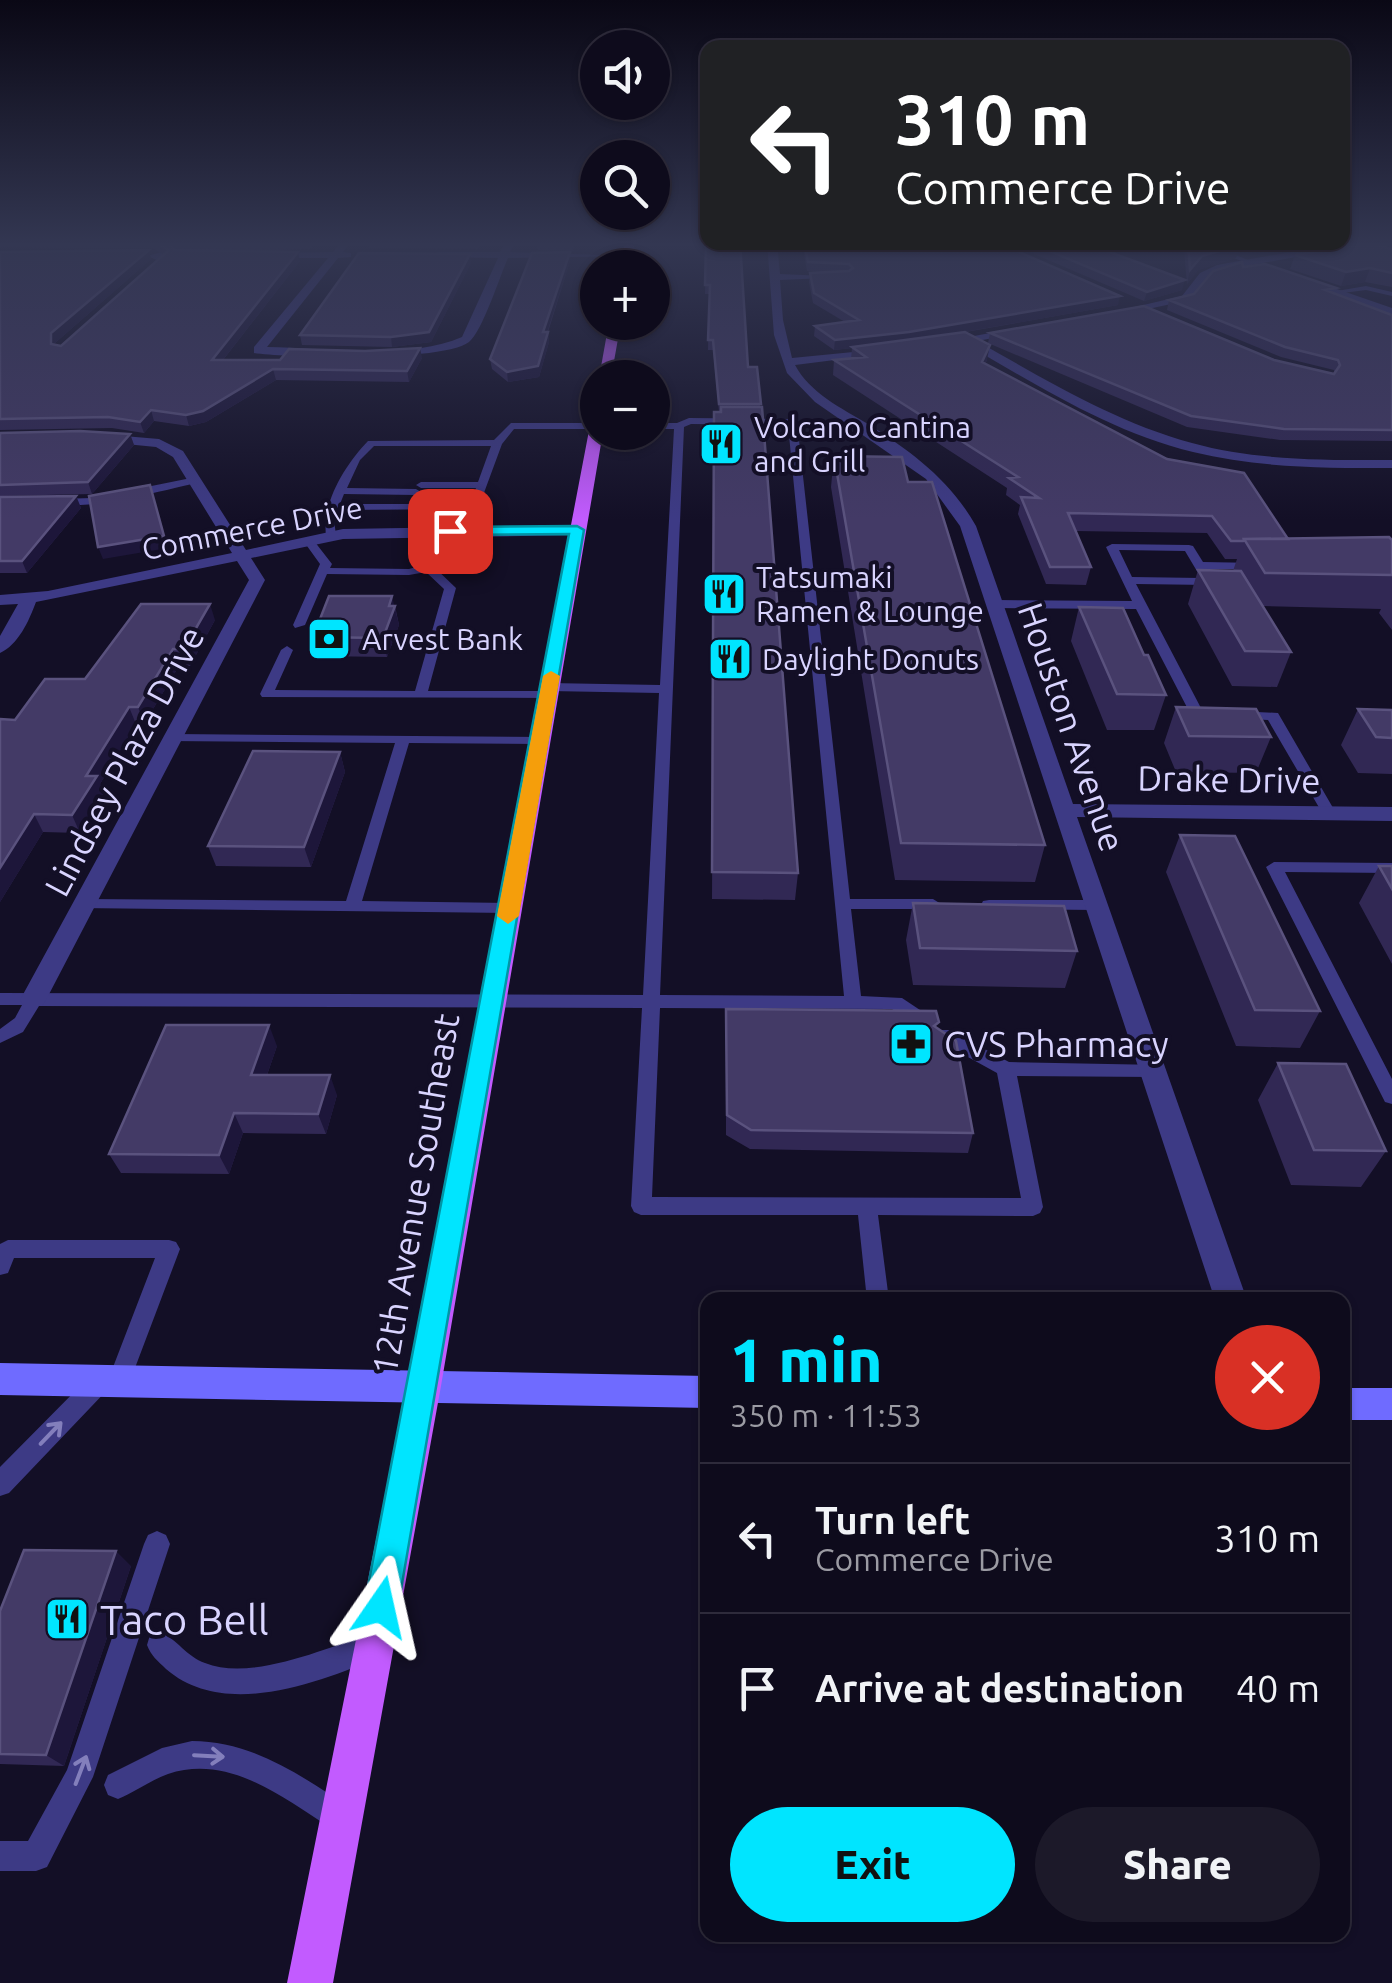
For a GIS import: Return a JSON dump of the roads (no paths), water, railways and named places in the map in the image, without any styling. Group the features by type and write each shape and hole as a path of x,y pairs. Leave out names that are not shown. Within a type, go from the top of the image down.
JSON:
{"main road":[{"name":"12th Avenue Southeast","path":"310,1983 424,1386 592,450"}],"street":[{"path":"271,335 258,350 460,350 469,335"},
{"path":"783,335 787,362 889,352"},
{"path":"927,346 991,335"},
{"path":"965,339 1123,421 1174,443 1274,461 1392,464"},
{"name":"Houston Avenue","path":"787,362 808,390 913,460 952,496 968,526 1228,1292"},
{"path":"78,438 159,442 178,454 240,553"},
{"name":"Commerce Drive","path":"0,600 29,598 331,536 577,530"},
{"name":"Lindsey Plaza Drive","path":"32,1000 257,580 240,553"},
{"path":"0,648 20,621 29,598"},
{"name":"Drake Drive","path":"1066,810 1392,814"},
{"path":"0,1379 700,1392"},
{"path":"1350,1404 1392,1404"}],"lane":[{"path":"670,426 689,421 792,422 853,1002"},
{"path":"339,495 474,508 497,442 510,426 580,424"},
{"path":"679,426 641,1206 1033,1207 1006,1069"},
{"path":"331,536 329,518 356,459 371,443 497,442"},
{"path":"37,503 92,501 196,480"},
{"path":"339,495 481,492"},
{"path":"339,495 481,492"},
{"path":"323,571 409,572 428,568 450,531"},
{"path":"299,625 326,564 307,539"},
{"path":"1129,580 1209,582 1189,548 1112,547 1197,714 1273,716 1330,813"},
{"path":"1199,565 1276,566"},
{"path":"420,695 450,588 428,568"},
{"path":"996,604 1140,605"},
{"path":"287,650 267,694 420,695 667,688"},
{"path":"173,738 540,740"},
{"path":"352,906 403,740"},
{"path":"1392,868 1274,867 1392,1098"},
{"path":"84,904 510,908"},
{"path":"842,904 960,904"},
{"path":"980,905 1098,905"},
{"path":"0,999 896,1003 923,1021"},
{"path":"0,1036 12,1033 23,1022 32,1000"},
{"path":"942,1035 1006,1069 1154,1070"},
{"path":"867,1207 877,1292"},
{"path":"0,1266 8,1249 170,1249 110,1381 0,1484"},
{"path":"0,1856 36,1856 79,1777 157,1544"},
{"path":"160,1645 201,1677 233,1682 265,1677 374,1646"},
{"path":"118,1785 168,1760 210,1752 262,1769 341,1818"}],"place":[{"name":"Volcano Cantina and Grill","path":"721,444"},
{"name":"Tatsumaki Ramen & Lounge","path":"724,594"},
{"name":"Arvest Bank","path":"329,639"},
{"name":"Daylight Donuts","path":"730,659"},
{"name":"CVS Pharmacy","path":"911,1044"},
{"name":"Taco Bell","path":"67,1619"}]}
